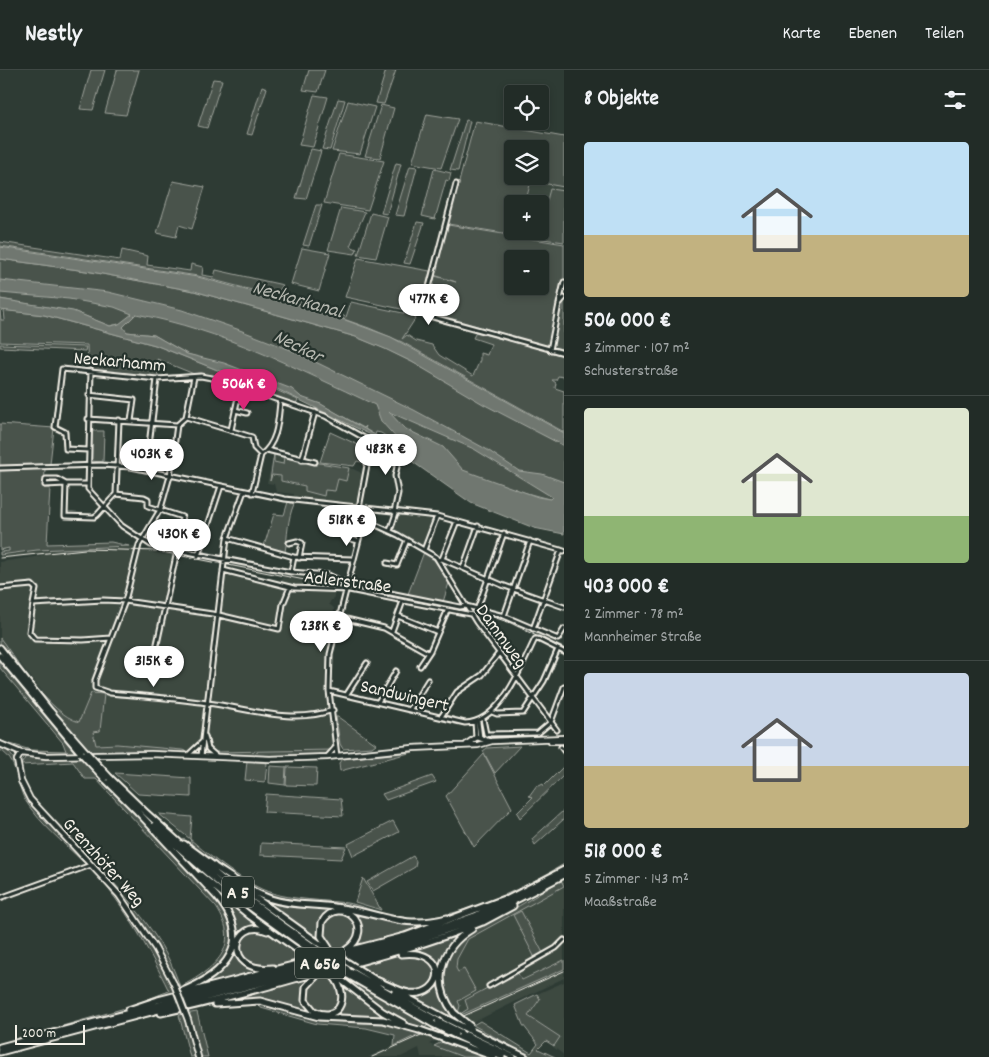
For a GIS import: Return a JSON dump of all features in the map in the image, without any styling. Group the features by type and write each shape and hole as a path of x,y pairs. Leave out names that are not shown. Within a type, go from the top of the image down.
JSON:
{"highway":[{"name":"A 5","path":"0,648 83,753"},
{"name":"A 5","path":"0,656 83,753 158,824 226,883 324,954 435,1022"},
{"name":"A 5","path":"108,778 137,811 221,885 317,956 341,971 502,1057"},
{"path":"137,811 178,857 250,916 383,1012 419,1030"},
{"name":"A 5","path":"158,824 261,904 335,953"},
{"name":"A 656","path":"112,1018 214,975 226,963 233,945 233,924 228,912 178,857"},
{"name":"A 5","path":"212,865 248,888 281,902 346,908 403,922 436,920 467,913"},
{"name":"A 656","path":"0,1047 406,940 477,915 523,893 564,870"},
{"name":"A 656","path":"0,1052 415,942 479,919 564,875"},
{"path":"469,1028 454,1013 442,990 443,962 449,948 460,937 536,891"},
{"path":"293,965 405,936 523,893"},
{"name":"A 656","path":"343,911 355,919 359,932 355,943 335,953 322,939 321,925 329,914 343,911"},
{"path":"197,1006 388,955 446,937 485,921"},
{"name":"A 5","path":"282,939 263,929 251,929 244,933 239,940 238,954 245,963 258,968 293,965"},
{"path":"335,953 376,980 445,1018 469,1028 525,1057"},
{"path":"376,980 400,990 415,993 428,990 436,980 436,965 427,956 412,953 388,955"},
{"name":"A 656","path":"158,1000 293,965"},
{"name":"A 656","path":"328,972 342,987 342,1002 333,1012 318,1014 307,1006 304,993 310,981 328,972"},
{"path":"146,1013 154,1014 239,1001 260,1001 319,1017 383,1020 419,1030 494,1057"},
{"name":"A 5","path":"457,1033 513,1057"}],"main road":[{"path":"517,740 553,741 564,739"},
{"path":"0,744 21,753 58,756 327,758 467,744 478,740 564,739"},
{"path":"553,741 562,746"},
{"path":"7,748 19,760 30,754"},
{"name":"Grenzhöfer Weg","path":"21,753 19,771 25,790 36,808 91,865 139,923 174,984 188,1020 198,1057"}],"street":[{"path":"456,184 422,314 564,353"},
{"path":"550,350 564,282"},
{"path":"559,304 564,298"},
{"name":"Neckarhamm","path":"88,450 66,449 65,432 55,427 62,369 157,379 194,377 217,379 280,402 315,412 358,433 372,444 384,449 398,462 395,476 398,493 395,512"},
{"path":"66,484 57,479 46,479 46,485 87,484 91,371"},
{"path":"194,377 186,417 177,425 170,476 160,511 142,540 124,601 95,680 95,688 110,693 208,703 279,716 310,715 333,710"},
{"path":"146,470 157,379"},
{"path":"232,430 240,388"},
{"path":"89,396 134,400 131,421"},
{"path":"252,493 261,456 267,450 277,427 280,402"},
{"path":"235,410 247,413"},
{"path":"302,460 315,412"},
{"path":"186,417 252,437 254,448 261,456"},
{"path":"88,419 177,425"},
{"path":"66,484 65,516 94,517 116,494 119,420"},
{"path":"358,508 372,444"},
{"path":"267,450 315,462"},
{"path":"0,468 88,465 118,466 146,470 285,500 437,516 504,533 562,551 533,629"},
{"name":"Adlerstraße","path":"87,484 126,529 151,545 198,556 291,572 328,575 347,582 460,607 466,606 504,616 559,639 564,629"},
{"path":"198,556 221,486"},
{"path":"201,757 227,538 244,491"},
{"path":"116,494 144,497 148,500 148,506 182,517 175,550"},
{"path":"337,756 333,710 329,691 330,654 366,508"},
{"path":"390,531 395,512"},
{"path":"424,550 437,516"},
{"path":"364,520 390,531 440,560 564,607"},
{"path":"440,560 457,521"},
{"path":"462,568 478,526"},
{"path":"477,610 504,533"},
{"path":"344,537 358,541"},
{"path":"227,538 299,558 352,559"},
{"path":"387,563 397,565 407,540"},
{"path":"289,543 297,541 302,543 299,558"},
{"path":"504,616 530,541"},
{"path":"155,654 176,556"},
{"path":"291,572 294,557"},
{"name":"Dammweg","path":"440,560 470,614 557,730"},
{"name":"Adlerstraße","path":"224,570 290,587 345,590 470,614"},
{"path":"0,588 32,585 36,589 29,632 35,639 83,640 111,638"},
{"path":"34,604 103,600 124,601 219,615 279,629 283,604 290,587"},
{"path":"392,631 403,601"},
{"path":"420,666 448,610"},
{"path":"398,616 438,632"},
{"path":"338,617 392,631 428,653"},
{"path":"478,740 476,722 492,712 517,677 535,639 564,652"},
{"path":"492,712 498,714 522,713 544,681 558,649"},
{"path":"441,716 457,692 482,674 498,653"},
{"path":"347,694 367,663"},
{"path":"378,702 396,671"},
{"path":"410,709 428,680"},
{"path":"483,719 486,734 540,731 551,722 564,688"},
{"name":"Sandwingert","path":"329,691 465,723 476,722"},
{"path":"186,756 204,743"},
{"path":"204,743 212,753 221,758"},
{"path":"562,746 564,752"},
{"path":"336,748 349,755"},
{"path":"327,758 336,748"},
{"path":"0,898 91,865"},
{"path":"489,986 556,948 564,940"}],"shaded area":[{"path":"91,70 105,70 93,110 80,109"},
{"path":"117,70 139,70 126,115 105,113"},
{"path":"309,70 325,70 318,92 303,90"},
{"path":"386,70 396,70 384,104 376,103"},
{"path":"213,79 222,80 207,128 198,126"},
{"path":"262,86 267,88 252,135 247,134"},
{"path":"314,95 328,97 313,147 299,145"},
{"path":"338,99 345,100 330,150 322,149"},
{"path":"348,101 375,107 360,154 332,151"},
{"path":"381,105 394,108 380,158 365,156"},
{"path":"427,114 458,119 441,168 412,163"},
{"path":"466,120 470,121 458,171 450,170"},
{"path":"475,121 504,126 504,130 525,130 564,137 564,187 549,184 549,140 504,140 504,185 530,185 527,195 504,195 504,233 448,224"},
{"path":"544,134 564,137 564,243 546,240 549,240 549,195 528,195 531,185 549,185 549,140 542,140"},
{"path":"311,149 321,151 306,199 296,198"},
{"path":"339,154 384,161 368,210 324,203"},
{"path":"396,163 401,164 387,214 381,213"},
{"path":"410,166 417,167 404,216 395,215"},
{"path":"434,169 451,173 449,181 446,180 435,219 422,216"},
{"path":"173,181 205,187 192,229 179,225 176,237 157,233"},
{"path":"550,189 564,191 564,242 549,240"},
{"path":"316,205 322,205 309,246 303,245"},
{"path":"341,208 365,212 350,246 357,249 355,254 328,250"},
{"path":"371,213 388,217 376,258 358,255"},
{"path":"417,222 424,223 410,264 404,263"},
{"path":"448,225 504,234 504,240 540,240 564,244 564,351 425,311 435,276 456,282 434,275"},
{"path":"0,242 120,260 122,250 148,256 147,265 190,271 191,264 203,267 202,275 214,277 216,270 283,285 278,292 279,297 198,276 0,246"},
{"path":"0,247 198,277 313,308 391,337 564,433 564,446 483,404 412,362 356,337 194,291 86,271 0,259"},
{"path":"302,248 330,253 319,291 291,284"},
{"path":"358,258 430,271 420,313 345,297"},
{"path":"0,259 86,271 194,291 356,337 386,349 564,446 564,503 519,491 410,452 381,433 376,432 375,435 365,429 366,426 364,428 276,383 235,368 187,354 154,335 127,332 119,324 110,326 75,312 0,299"},
{"path":"0,280 108,292 182,310 291,350 414,410 486,449 519,471 542,474 564,482 564,534 534,528 471,503 383,441 273,387 243,375 220,371 155,345 44,315 0,310 0,299 73,311 110,326 119,324 132,314 114,307 69,299 0,293","holes":["136,314 168,321 229,340 287,364 375,405 381,421 409,452 408,454 321,404 301,397 292,389 224,363 187,354 154,335 127,332 123,327","389,412 474,449 552,497 550,499 538,497 463,470 443,447 404,428"]},
{"path":"285,295 346,317 351,302 417,316 402,339 407,335 416,341 432,345 439,355 473,376 480,360 480,353 487,355 491,344 473,338 476,332 564,355 564,377 558,376 556,380 552,380 556,383 555,388 564,391 564,432 402,342 369,328 284,298"},
{"path":"4,310 44,315 155,345 220,371 243,375 298,400 295,405 212,375 194,374 157,359 158,377 88,370 87,345 0,342 0,311 1,320 5,320"},
{"path":"0,344 86,347 85,351 0,347"},
{"path":"0,424 54,428 50,464 0,466"},
{"path":"91,431 104,431 103,462 90,461"},
{"path":"330,432 365,448 367,442 369,443 365,463 357,461 354,466 320,462"},
{"path":"274,454 353,469 360,472 364,477 364,483 357,507 302,497 294,498 294,494 276,492 274,484 267,483"},
{"path":"274,454 274,462 283,464 284,457 349,468 346,481 338,479 335,491 325,490 324,496 305,491 305,486 281,481 281,476 272,475 270,481"},
{"path":"45,469 44,488 50,488 47,544 111,542 129,546 37,550 0,555 0,552 9,551 9,548 0,550 0,471"},
{"path":"288,502 294,504 289,522 285,552 264,546 274,514 284,515"},
{"path":"398,514 434,519 423,545 392,530"},
{"path":"113,545 137,546 136,550 176,555 165,606 217,614 222,570 281,585 282,577 309,582 308,589 336,589 333,600 329,604 334,608 331,692 335,713 332,750 225,752 215,751 200,740 190,752 185,754 93,754 0,638 0,562 41,556 40,554 0,558 0,555 37,550"},
{"path":"424,552 435,561 449,583 443,602 408,594"},
{"path":"470,610 506,619 564,647 564,651 513,625 496,618 472,613"},
{"path":"0,638 35,686 57,709 68,717 79,722 91,693 104,694 100,731 93,732 96,745 117,744 182,750 186,751 185,754 93,754 56,715 22,673 0,645"},
{"path":"0,661 78,755 35,754 0,743 0,741 31,750 66,751 63,743 0,668"},
{"path":"336,717 376,744 372,747 343,749 340,744"},
{"path":"0,746 8,751 13,758 35,808 88,863 83,862 31,809 22,793 13,766 6,754 0,750"},
{"path":"520,746 495,773 483,751 487,748"},
{"path":"332,750 325,755 289,758 220,756 213,752"},
{"path":"413,752 340,771 339,763 342,759"},
{"path":"484,754 512,808 474,847 446,796"},
{"path":"26,756 80,757 212,893 228,917 232,931 231,946 226,960 210,976 178,991 142,926 109,881 96,867 97,864 147,924 166,954 180,987 204,973 221,955 227,934 224,921 216,907 96,779 85,779 73,762 21,765"},
{"path":"247,761 267,763 265,782 245,780"},
{"path":"270,766 286,767 285,785 269,783"},
{"path":"287,767 317,768 316,786 286,785"},
{"path":"563,767 564,775 520,818 517,813 533,797 529,796 537,785 543,784 544,786"},
{"path":"115,773 191,778 191,797 138,794"},
{"path":"432,776 436,782 386,800 382,794"},
{"path":"266,794 341,799 343,816 264,812"},
{"path":"564,810 564,819 535,845 532,839"},
{"path":"159,814 192,817 190,839"},
{"path":"393,821 399,832 353,856 348,844"},
{"path":"190,839 218,862 252,884 272,893 347,903 401,918 442,915 486,903 528,884 564,864 564,866 489,904 447,917 427,921 408,921 346,906 288,901 269,897 246,886 224,871 193,848"},
{"path":"261,843 346,847 341,859 260,855"},
{"path":"413,856 416,861 415,867 373,891 367,882"},
{"path":"93,870 106,883 140,927 159,959 175,992 119,1012 45,1032 125,1008 169,991 135,928 116,899"},
{"path":"363,878 381,910 355,902"},
{"path":"564,879 564,960 521,980 517,972 465,1000 468,1010 458,1013 442,975 474,930"},
{"path":"561,880 564,886 468,939 457,959 456,968 458,972 464,969 476,991 458,1001 460,1006 458,1013 452,1006 443,980 445,963 453,946 471,932"},
{"path":"214,890 263,927 250,928 263,931 307,959 270,966 269,970 201,988 224,967 231,957 234,948 234,927 226,908"},
{"path":"250,892 282,904 350,911 400,924 436,922 351,948 355,937 350,944 336,951"},
{"path":"521,911 543,953 535,958 513,915"},
{"path":"463,932 446,952 440,970 440,979 452,1013 446,1016 402,993 419,994 378,977 358,965 396,955 424,956 425,953 408,951"},
{"path":"564,960 564,969 460,1014 468,1009 465,1000 517,972 522,980"},
{"path":"564,969 564,978 429,1044 463,1057 421,1057 419,1048 401,1057 368,1057"},
{"path":"336,972 429,1025 422,1029 392,1016 334,973"},
{"path":"326,973 344,993 341,982 419,1034 394,1046 395,1035 366,1028 317,1024 261,1008 258,1000 223,1001 312,977 305,984 303,991 306,992 316,977"},
{"path":"564,982 564,1055 553,1047 560,1037 528,1016 540,999 537,994"},
{"path":"537,994 540,999 528,1016 560,1037 554,1046 546,1041 538,1049 555,1057 531,1057 473,1025 480,1021 531,1053 538,1044 523,1025 515,1005"},
{"path":"197,1012 208,1057 190,1057 179,1015"},
{"path":"444,1041 489,1057 463,1057 434,1046"}],"railway":[{"path":"0,558 85,549 157,551 493,617 511,623 564,650"},
{"path":"372,1057 564,971"}],"water label":[{"name":"Neckarkanal","path":"298,298"},
{"name":"Neckar","path":"299,345"}]}
